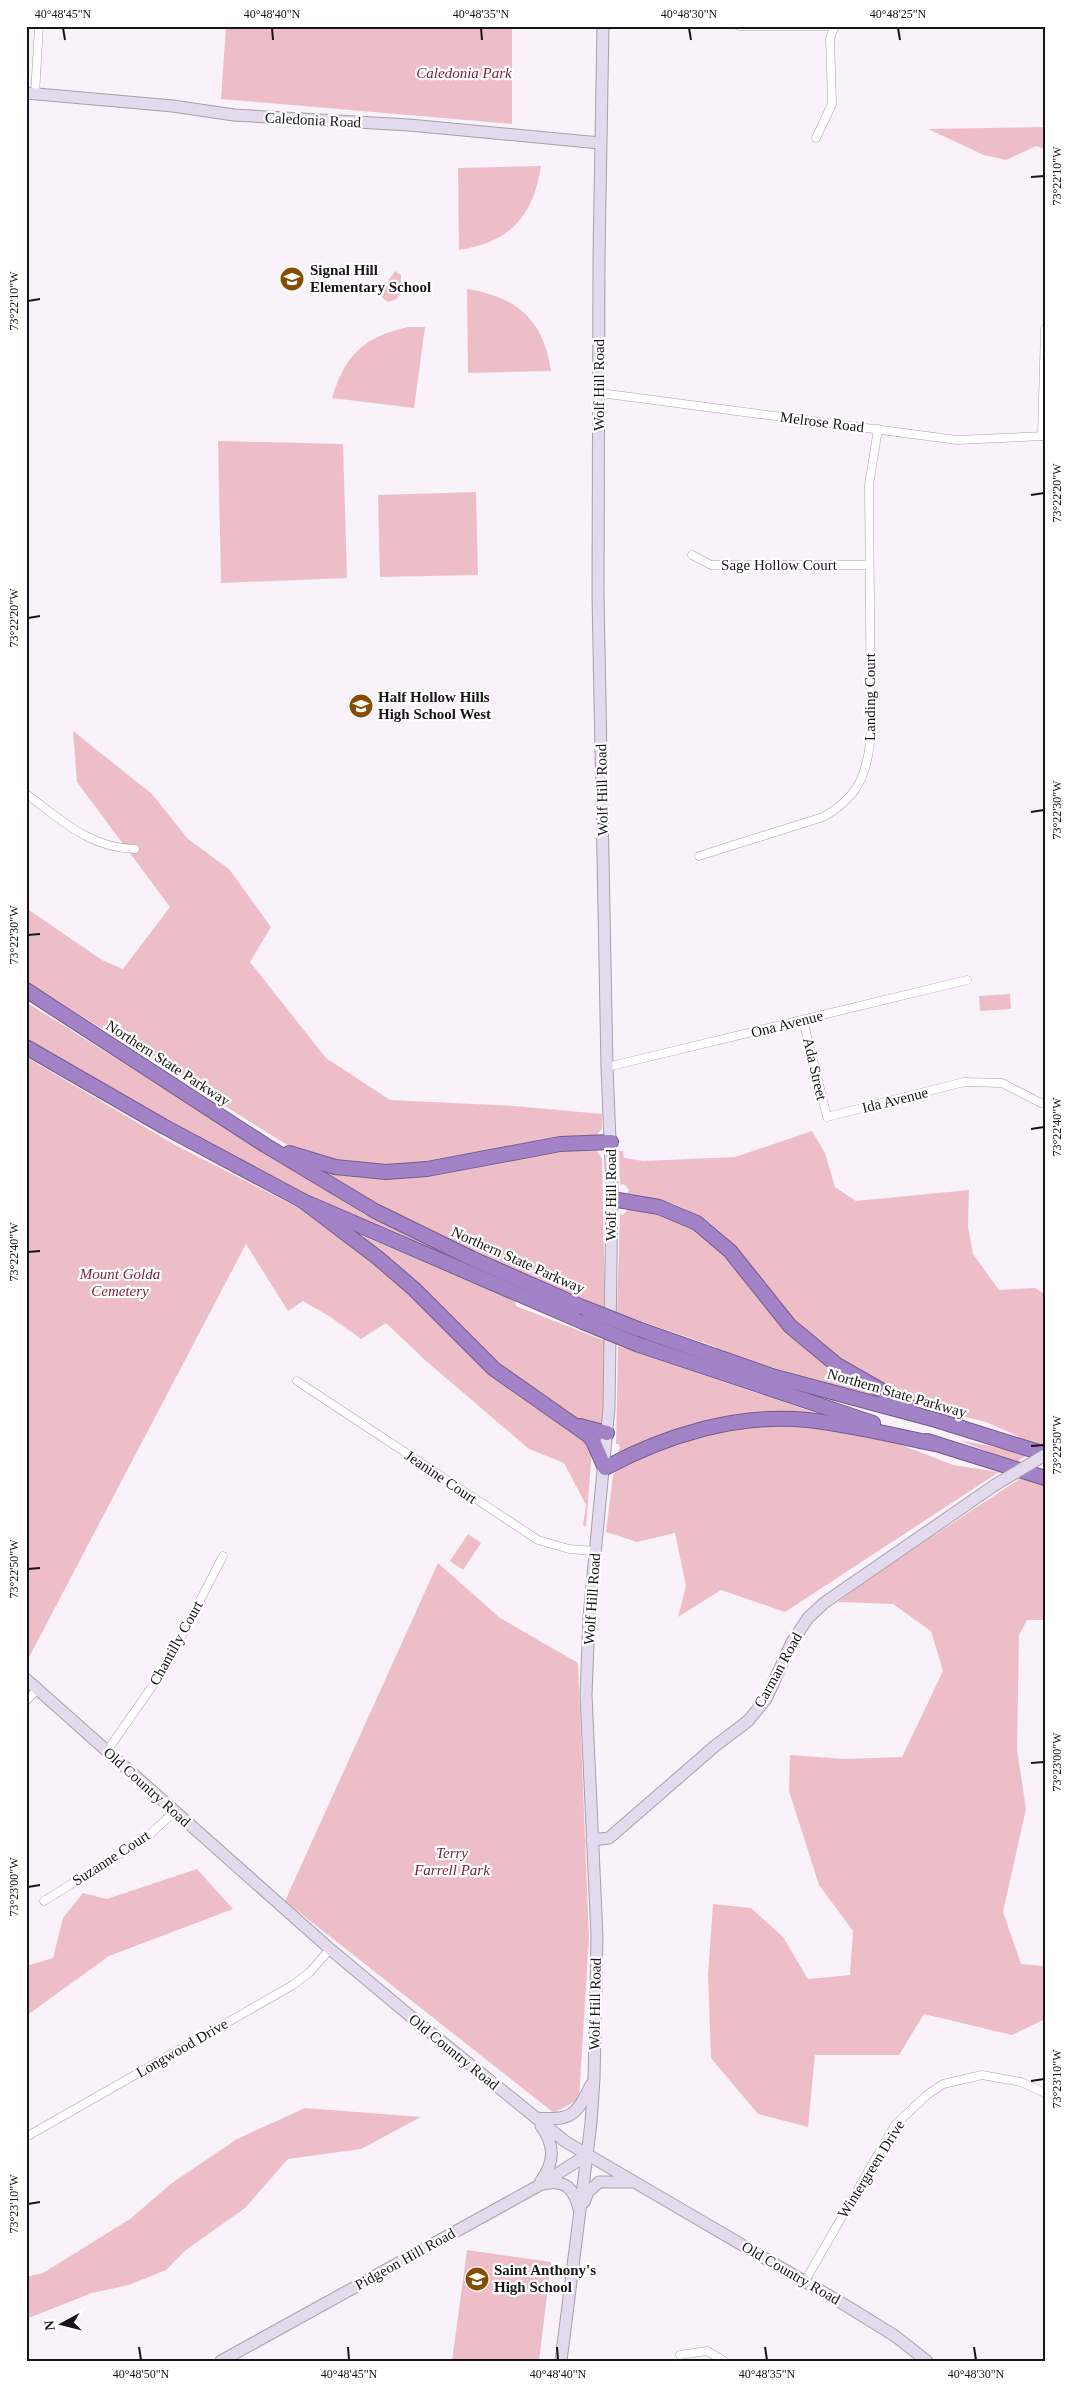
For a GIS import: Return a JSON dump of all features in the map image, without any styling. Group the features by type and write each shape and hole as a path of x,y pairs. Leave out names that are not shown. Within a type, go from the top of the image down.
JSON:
{"highway":[{"name":"Northern State Parkway","path":"26,990 265,1145 375,1211 472,1259 638,1329 772,1376 936,1420 1045,1454"},
{"name":"Northern State Parkway","path":"26,1047 162,1126 304,1201 584,1322 639,1345 935,1444 1045,1478"},
{"path":"265,1145 335,1167 386,1172 427,1169 560,1144 611,1142"},
{"path":"612,1200 659,1207 697,1223 730,1251 790,1326 837,1365 892,1398 936,1420"},
{"path":"304,1201 378,1258 414,1290 494,1369 533,1399 572,1423 593,1441 605,1468 676,1437 706,1428 744,1421 807,1420 935,1444"},
{"path":"572,1423 607,1433"}],"street":[{"path":"30,93 39,26"},
{"name":"Wolf Hill Road","path":"561,2361 587,2155 594,2078 596,1936 586,1695 589,1617 607,1433 612,1200 607,1067 598,596 600,143 603,26"},
{"path":"739,26 835,26 830,38 832,104 816,138"},
{"name":"Caledonia Road","path":"30,93 173,106 234,115 409,125 600,143"},
{"path":"1044,436 1045,329"},
{"name":"Melrose Road","path":"600,393 957,440 1044,436"},
{"name":"Landing Court","path":"699,856 823,816 838,808 852,795 863,778 869,758 871,735 869,485 878,429"},
{"name":"Sage Hollow Court","path":"692,555 711,565 869,565"},
{"path":"26,794 83,836 101,845 135,850"},
{"name":"Ona Avenue","path":"607,1067 968,980"},
{"name":"Ada Street","path":"803,1020 826,1118"},
{"name":"Ida Avenue","path":"826,1118 964,1082 1002,1083 1041,1103"},
{"name":"Jeanine Court","path":"297,1381 538,1540 569,1549 595,1551"},
{"name":"Carman Road","path":"592,1840 608,1838 714,1746 748,1721 766,1699 792,1642 808,1618 824,1603 995,1485 1045,1454"},
{"name":"Chantilly Court","path":"107,1751 165,1668 223,1556"},
{"name":"Old Country Road","path":"26,1679 330,1949 536,2118 587,2155 805,2281 895,2336 928,2361"},
{"path":"26,1701 38,1690"},
{"name":"Suzanne Court","path":"44,1901 147,1837 174,1811"},
{"name":"Longwood Drive","path":"26,2137 293,1985 310,1972 330,1949"},
{"name":"Wintergreen Drive","path":"805,2281 895,2125 926,2095 942,2084 982,2075 1020,2082 1045,2093"},
{"path":"536,2118 560,2119 573,2114 582,2102 594,2078"},
{"path":"536,2118 550,2141 553,2157 549,2168 538,2186"},
{"name":"Pidgeon Hill Road","path":"221,2361 538,2186 587,2155"},
{"path":"580,2214 588,2192 594,2185 606,2181 635,2182"},
{"path":"538,2186 559,2182 568,2186 576,2199 580,2214"},
{"path":"680,2355 707,2351 724,2361"}],"green space":[{"name":"Caledonia Park","path":"226,26 512,26 512,124 221,99"},
{"path":"1045,127 1045,149 1036,146 1006,160 984,155 928,129"},
{"path":"541,166 532,199 516,224 493,241 459,250 458,168"},
{"path":"395,271 401,275 401,290 397,299 388,302 380,296 380,292"},
{"path":"467,289 500,298 525,314 542,337 551,371 468,373"},
{"path":"408,327 425,327 414,408 332,398 343,370 358,350 379,336"},
{"path":"218,441 343,444 347,578 221,583"},
{"path":"476,492 478,575 380,577 378,495"},
{"path":"73,731 152,794 188,839 229,869 271,927 250,962 326,1058 390,1100 514,1106 602,1114 602,1128 597,1135 599,1138 394,1169 348,1166 309,1154 284,1143 26,981 26,908 102,960 123,969 170,907 77,782"},
{"path":"1010,994 1011,1009 980,1011 979,996"},
{"path":"26,1002 364,1214 465,1264 325,1204 242,1161 26,1042"},
{"name":"Mount Golda Cemetery","path":"26,1057 177,1146 316,1217 364,1253 422,1304 461,1347 505,1385 581,1433 592,1449 586,1527 583,1525 586,1505 564,1463 529,1449 426,1361 386,1323 361,1339 329,1316 303,1301 288,1311 246,1244 26,1663"},
{"path":"812,1131 825,1153 835,1187 856,1201 969,1190 968,1227 973,1254 999,1290 1035,1288 1045,1294 1045,1445 1042,1447 986,1422 921,1406 889,1390 828,1352 800,1327 772,1297 724,1235 704,1218 674,1204 627,1193 629,1190 624,1184 620,1185 619,1151 623,1151 624,1158 643,1161 735,1157"},
{"path":"559,1147 598,1148 597,1151 602,1159 605,1308 455,1244 311,1167 346,1173"},
{"path":"627,1206 680,1220 706,1235 787,1327 877,1392 876,1396 717,1352 716,1347 617,1313 620,1214 623,1215 628,1209"},
{"path":"358,1234 515,1301 516,1306 608,1342 602,1423 599,1423 598,1427 593,1426 559,1410 503,1372 357,1237"},
{"path":"618,1346 816,1413 815,1417 774,1415 622,1455 618,1452 619,1444 616,1444"},
{"path":"806,1424 862,1434 899,1444 953,1465 999,1472 785,1612 721,1590 678,1617 686,1586 675,1533 637,1542 606,1532 613,1475 619,1467 678,1441 703,1433 760,1425"},
{"path":"959,1440 1029,1454 1015,1463"},
{"path":"1024,1476 1045,1484 1045,1620 1027,1620 1019,1635 1017,1749 1026,1809 1003,1912 1021,1964 1045,1966 1045,2019 1012,2035 924,2014 899,2055 815,2055 808,2127 758,2114 711,2058 708,1974 713,1904 751,1908 783,1937 808,1979 850,1975 853,1931 819,1885 789,1791 790,1755 845,1759 902,1757 943,1671 931,1631 893,1604 838,1602 863,1582"},
{"path":"468,1534 481,1543 463,1570 450,1561"},
{"name":"Terry Farrell Park","path":"438,1563 500,1618 578,1663 589,1938 579,2099 554,2113 285,1901"},
{"path":"197,1869 233,1909 109,1956 26,2016 26,1966 53,1958 63,1918 83,1893 107,1899"},
{"path":"305,2108 421,2117 361,2149 288,2159 245,2208 186,2250 166,2270 129,2285 92,2293 26,2319 26,2277 43,2273 130,2219 172,2183 237,2139"},
{"path":"467,2250 551,2262 539,2361 452,2361"}],"place":[{"name":"Signal Hill Elementary School","path":"292,279"},
{"name":"Half Hollow Hills High School West","path":"361,706"},
{"name":"Saint Anthony's High School","path":"477,2279"}]}
